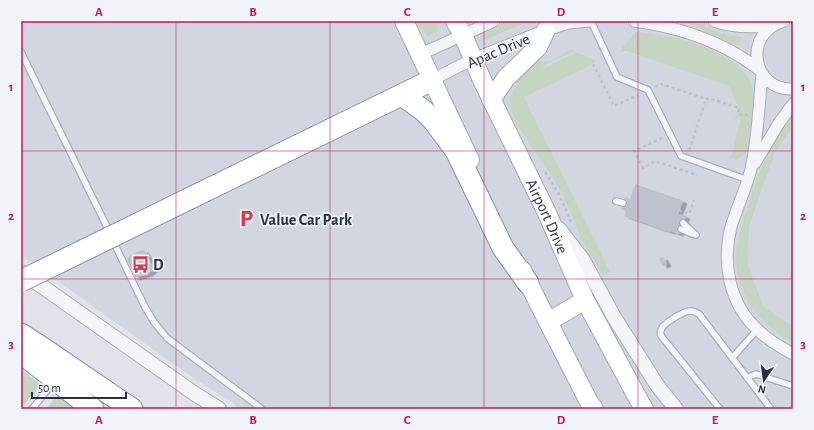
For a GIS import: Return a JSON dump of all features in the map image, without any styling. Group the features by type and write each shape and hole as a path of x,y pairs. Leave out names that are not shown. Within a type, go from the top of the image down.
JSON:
{"highway":[{"path":"21,281 432,80"},
{"path":"402,95 424,111 433,120 456,151 503,248 528,283"},
{"path":"21,334 132,409"},
{"path":"21,353 93,409"}],"main road":[{"path":"404,21 421,54 528,283 594,409"},
{"name":"Airport Drive","path":"459,28 491,100 547,213 585,300 644,409"},
{"path":"491,100 506,78 538,47 546,30"},
{"path":"548,322 585,300"}],"street":[{"name":"Apac Drive","path":"421,54 459,28 494,21"},
{"name":"Apac Drive","path":"432,80 473,59 546,30 569,23 590,21"},
{"path":"634,21 676,29 695,36 741,56 762,72"},
{"path":"714,21 721,24 753,28 778,23"},
{"path":"778,23 767,30 759,42 757,49 758,64 767,79 782,88 793,89"},
{"path":"762,72 758,132 749,175 734,216 728,240 727,269 730,284 742,311 749,321 768,339 793,354"},
{"path":"749,175 779,123 793,104"},
{"path":"547,213 583,260 638,357 676,409"},
{"path":"21,271 195,394 219,409"}],"lane":[{"path":"590,21 617,77 648,90 681,156 749,175"},
{"path":"21,52 154,322 172,343 262,409"},
{"path":"616,201 623,203"},
{"path":"720,409 660,333 662,326 687,312 694,311 699,314 771,409"},
{"path":"732,358 757,330"},
{"path":"747,378 756,374 793,386"},
{"path":"32,409 56,380"}],"path":[{"path":"682,170 706,99"},
{"path":"739,108 738,114 745,115"},
{"path":"663,137 634,151 643,168 655,161 697,175"},
{"path":"657,195 657,193 674,200 681,201 675,221"},
{"path":"679,210 689,214 694,200"}],"shaded area":[{"path":"21,21 793,21 793,409 237,409 234,403 199,382 21,255"}],"green space":[{"path":"415,21 436,21 438,31 428,36"},
{"path":"512,21 532,21 484,40 481,35 500,25"},
{"path":"684,21 694,21 720,33 742,37 738,46"},
{"path":"637,32 667,36 701,46 732,61 743,71 751,83 753,91 754,117 748,150 737,160 727,157 732,156 740,120 735,119 738,107 729,86 627,51 620,53 622,48"},
{"path":"571,49 574,51 546,64 542,70 578,53 596,61 583,69 524,97 610,272 603,275 582,240 560,190 521,131 514,118 510,105 511,95 518,83 512,79 530,60 548,62"},
{"path":"793,115 793,127 774,154 749,226 748,265 763,306 793,327 793,343 771,328 753,308 741,285 737,272 736,259 739,234 754,187 766,157 774,142"},
{"path":"21,370 41,385 21,409"},
{"path":"58,394 77,409 46,409"}],"building":[{"path":"635,184 683,201 678,214 686,216 679,234 624,216 626,211 621,209 625,197 630,199"},
{"path":"144,250 154,269 148,274 135,278 127,259 132,254"},
{"path":"663,257 667,264 663,266 659,259"}],"place":[{"name":"Value Car Park","path":"247,219"},
{"name":"D","path":"140,264"}]}
